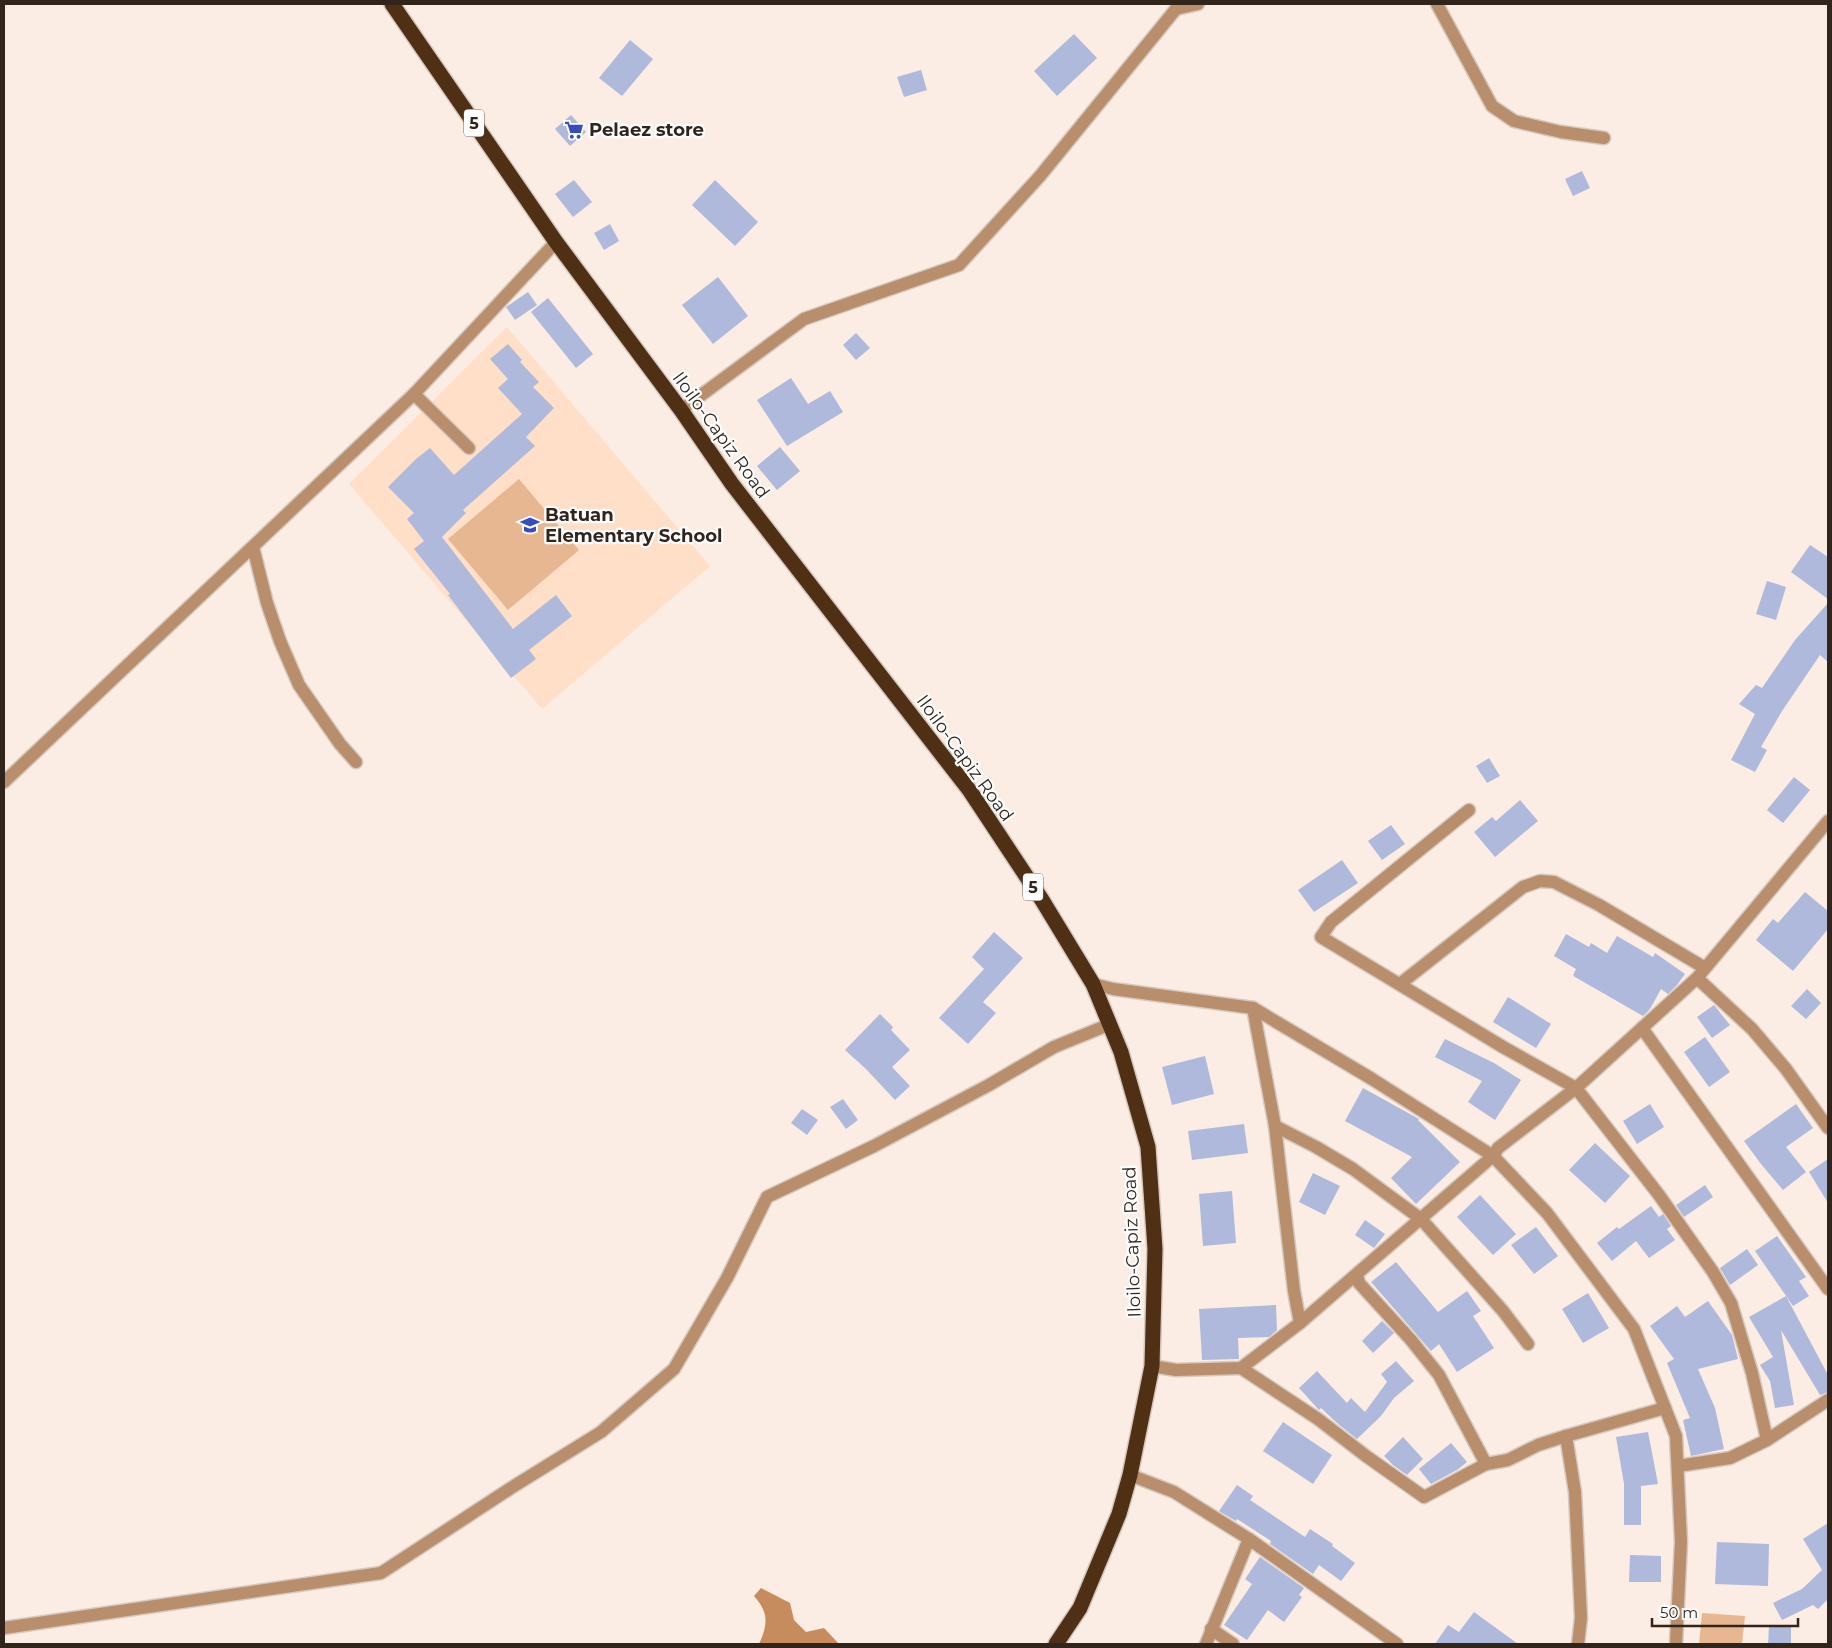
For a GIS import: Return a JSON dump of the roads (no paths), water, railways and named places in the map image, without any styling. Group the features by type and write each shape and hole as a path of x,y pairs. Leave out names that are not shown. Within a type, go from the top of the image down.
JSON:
{"highway":[{"name":"Iloilo-Capiz Road","path":"392,4 556,242 681,410 732,484 970,791 1042,900 1093,984 1108,1025 1121,1052 1148,1147 1155,1249 1152,1366 1130,1475 1119,1514 1080,1608 1056,1644"}],"street":[{"path":"681,410 804,320 959,265 1040,176 1178,6 1198,4"},
{"path":"1437,4 1492,106 1514,121 1561,132 1604,138"},
{"path":"4,782 414,394 556,242"},
{"path":"414,394 469,448"},
{"path":"253,547 267,603 299,685 340,744 356,762"},
{"path":"1468,810 1331,922 1321,937 1503,1047 1576,1088 1659,1194 1732,1303 1752,1373 1767,1440"},
{"path":"1241,1368 1300,1323 1357,1275 1494,1156 1498,1148 1576,1088 1642,1028 1701,973 1828,821"},
{"path":"1400,984 1523,886 1540,881 1554,882 1600,905 1701,973 1786,1069 1828,1128"},
{"path":"1093,984 1113,989 1253,1008 1372,1079 1494,1156 1547,1213 1634,1329 1676,1436 1681,1542 1676,1644"},
{"path":"1253,1008 1275,1126 1294,1291 1300,1323"},
{"path":"4,1628 380,1573 601,1432 674,1369 727,1278 767,1197 874,1146 989,1085 1054,1046 1108,1025"},
{"path":"1642,1028 1828,1289"},
{"path":"1275,1126 1353,1169 1421,1219 1503,1311 1528,1344"},
{"path":"1357,1275 1359,1283 1440,1375 1486,1464"},
{"path":"1152,1366 1176,1370 1241,1368 1318,1419 1424,1497 1486,1464 1508,1460 1538,1445 1566,1436 1665,1408"},
{"path":"1678,1466 1730,1458 1767,1440 1828,1400"},
{"path":"1566,1436 1575,1492 1581,1618 1578,1644"},
{"path":"1130,1475 1174,1492 1249,1539 1398,1644"},
{"path":"1206,1644 1249,1539"},
{"path":"1211,1630 1233,1644"}],"place":[{"name":"Pelaez store","path":"574,130"},
{"name":"Batuan Elementary School","path":"530,525"}]}
